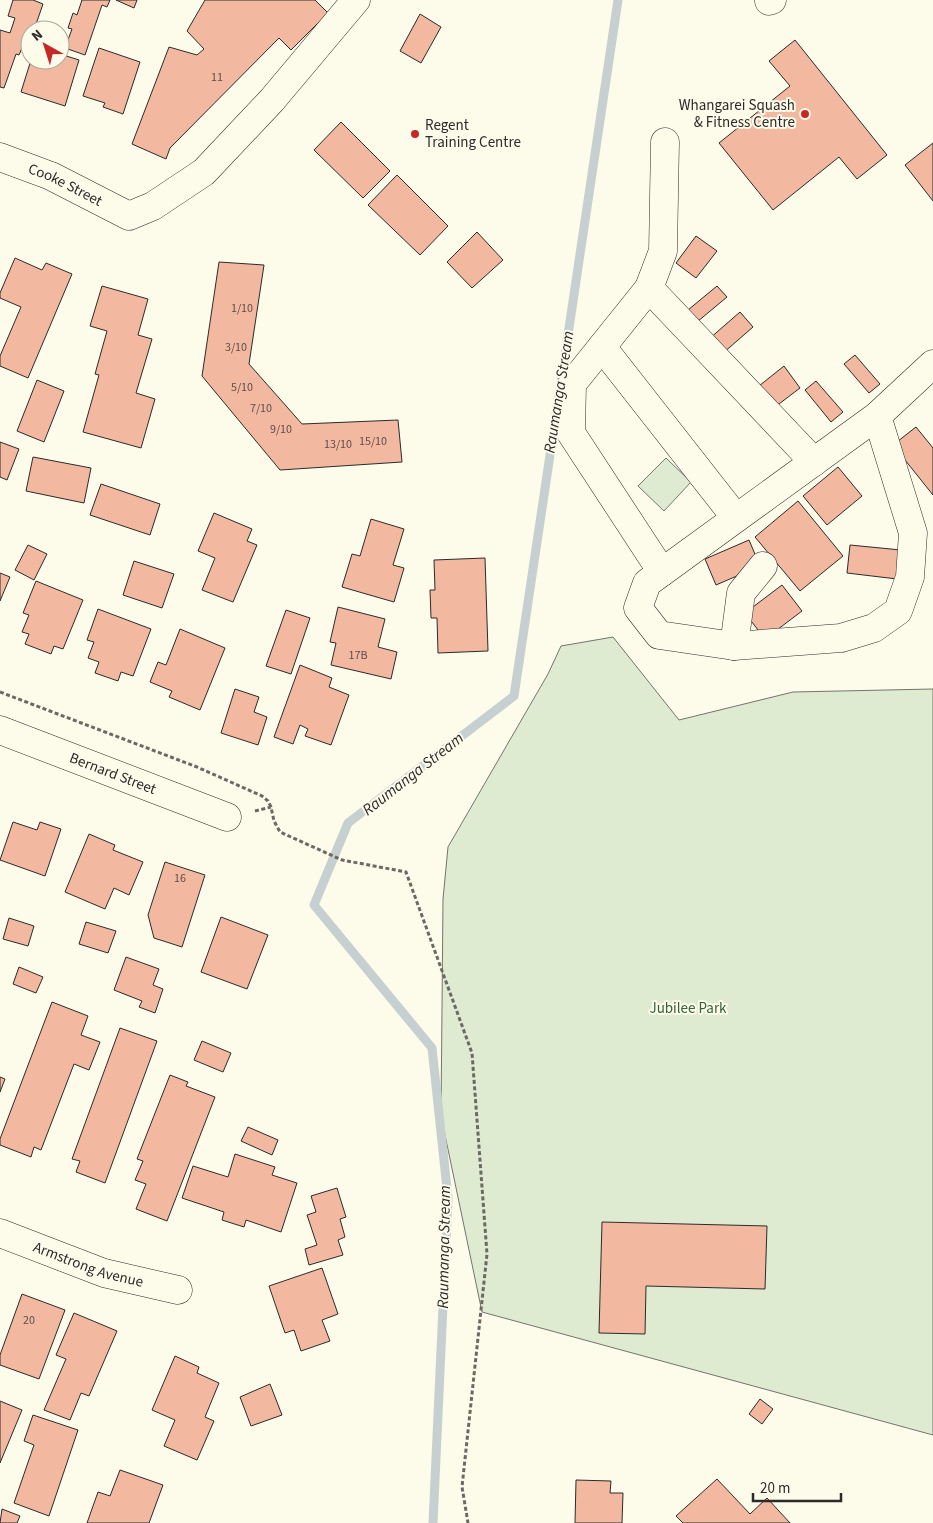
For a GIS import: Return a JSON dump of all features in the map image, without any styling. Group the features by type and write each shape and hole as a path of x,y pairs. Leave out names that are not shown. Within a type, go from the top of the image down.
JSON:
{"street":[{"name":"Cooke Street","path":"0,157 51,176 129,216 153,206 204,172 272,100 349,3"},
{"path":"662,572 571,433 572,384 649,288 663,251 665,142"},
{"path":"649,288 814,462"},
{"path":"602,346 736,518"},
{"path":"877,416 912,534 910,577 898,611 874,628 841,638 734,646 660,635 638,608 647,583 877,416 933,364"},
{"path":"734,646 741,593 764,566"},
{"name":"Bernard Street","path":"0,730 228,818"},
{"name":"Armstrong Avenue","path":"0,1233 104,1273 178,1290"}],"path":[{"path":"0,692 197,768 262,796 268,801 274,821 280,832 342,860 406,872 472,1053 487,1254 462,1487 468,1523"}],"green space":[{"path":"666,458 691,482 664,511 638,486"},
{"name":"Jubilee Park","path":"613,637 679,720 793,692 933,689 933,1435 482,1312 441,1116 443,899 448,847 548,674 561,646"}],"building":[{"path":"13,0 33,0 43,4 37,20 20,20 20,53 19,55 16,54 4,88 0,87 0,30 10,33 15,18 8,16"},
{"path":"82,0 110,0 107,7 102,5 85,55 70,50 72,29 70,28 70,22 73,13 77,15"},
{"path":"116,0 137,0 134,8"},
{"path":"205,0 315,0 328,13 291,50 279,38 170,148 166,159 132,144 169,47 197,55 204,49 187,31"},
{"path":"420,14 441,27 421,63 400,51"},
{"name":"Whangarei Squash & Fitness Centre","path":"795,40 887,155 857,179 839,157 773,210 719,143 790,86 769,61"},
{"path":"99,48 140,62 123,114 103,107 105,103 83,96"},
{"path":"70,57 79,60 65,106 21,92 28,70 70,70"},
{"path":"341,122 390,171 363,198 314,150"},
{"path":"933,143 933,201 905,165"},
{"path":"397,175 448,226 420,255 368,205"},
{"path":"477,232 503,260 472,288 447,262"},
{"path":"696,236 717,251 696,278 676,263"},
{"path":"15,258 42,270 46,263 72,274 28,378 0,366 0,356 21,307 0,298 0,293"},
{"path":"219,262 264,265 249,364 302,424 398,420 402,462 280,470 202,376"},
{"path":"102,286 148,299 138,335 152,339 136,393 155,399 141,448 83,432 99,375 95,374 107,331 90,326"},
{"path":"717,286 727,297 697,322 688,310"},
{"path":"740,312 753,327 722,354 709,339"},
{"path":"855,355 880,384 869,393 844,364"},
{"path":"784,366 800,388 775,407 759,386"},
{"path":"37,380 64,391 44,442 17,431"},
{"path":"816,381 843,412 831,422 805,390"},
{"path":"916,427 933,448 933,495 893,445"},
{"path":"0,442 19,449 7,480 0,477"},
{"path":"33,457 91,468 84,503 26,491"},
{"path":"838,467 862,496 827,525 803,496"},
{"path":"101,484 160,504 150,535 90,515"},
{"path":"798,501 843,556 800,591 755,537"},
{"path":"214,513 252,529 247,541 257,545 233,602 202,590 215,558 198,551"},
{"path":"371,519 404,529 393,565 404,568 394,602 342,587 352,554 360,556"},
{"path":"749,540 760,566 716,585 705,559"},
{"path":"28,545 47,554 34,580 15,570"},
{"path":"850,545 901,550 897,579 847,573"},
{"path":"485,558 488,651 438,653 437,618 431,618 430,590 435,590 434,560"},
{"path":"134,561 174,574 162,608 123,595"},
{"path":"0,573 10,577 0,601"},
{"path":"36,581 83,600 63,649 54,646 51,654 25,644 29,634 22,632 29,615 23,613"},
{"path":"782,585 802,611 765,639 745,613"},
{"path":"338,607 385,619 378,647 397,652 391,679 331,665 336,643 330,642"},
{"path":"98,609 151,629 133,676 121,672 118,681 95,673 99,662 88,658 94,642 87,640"},
{"path":"286,610 310,618 291,674 266,666"},
{"path":"180,629 225,648 200,710 169,697 172,691 150,682 158,662 166,665"},
{"path":"300,665 332,678 329,687 349,695 331,745 305,736 308,729 300,725 293,744 274,737"},
{"path":"235,689 259,697 254,712 267,717 258,745 221,733"},
{"path":"13,822 37,830 40,822 61,829 45,876 0,860"},
{"path":"89,834 115,845 113,850 143,862 129,895 114,888 105,909 65,892"},
{"path":"165,862 205,875 182,947 154,938 148,915"},
{"path":"221,917 268,935 247,989 201,972"},
{"path":"9,918 34,926 28,946 3,939"},
{"path":"86,922 116,931 108,953 79,944"},
{"path":"126,957 159,969 153,985 163,989 155,1013 139,1007 142,1001 114,990"},
{"path":"19,967 43,977 36,993 13,984"},
{"path":"52,1002 88,1016 81,1035 100,1042 89,1070 74,1064 41,1150 34,1147 31,1157 0,1145 0,1139"},
{"path":"120,1028 157,1041 105,1183 76,1172 80,1161 72,1159"},
{"path":"202,1041 231,1053 223,1072 194,1060"},
{"path":"170,1075 188,1082 186,1086 215,1097 167,1221 136,1209 146,1184 135,1180 143,1161 137,1159"},
{"path":"0,1077 5,1079 0,1092"},
{"path":"248,1127 278,1140 272,1155 241,1141"},
{"path":"235,1154 275,1167 272,1175 297,1183 281,1232 246,1220 244,1227 222,1220 224,1212 182,1198 193,1166 228,1177"},
{"path":"337,1188 346,1217 340,1219 345,1237 338,1240 343,1255 309,1265 305,1249 317,1245 307,1215 316,1212 311,1196"},
{"path":"602,1222 767,1226 765,1289 646,1286 645,1334 599,1333"},
{"path":"322,1268 338,1314 322,1320 330,1341 301,1351 294,1330 285,1333 269,1286"},
{"path":"22,1294 65,1310 39,1379 0,1365 0,1355"},
{"path":"74,1313 117,1331 89,1396 81,1393 70,1420 44,1410 66,1359 56,1355"},
{"path":"175,1356 199,1367 197,1373 219,1383 205,1417 214,1421 197,1460 164,1446 175,1420 152,1410"},
{"path":"270,1384 282,1415 251,1426 240,1397"},
{"path":"760,1399 773,1409 762,1424 749,1414"},
{"path":"0,1401 22,1410 0,1463"},
{"path":"33,1415 78,1430 49,1516 14,1503 34,1445 24,1441"},
{"path":"120,1470 163,1485 149,1523 87,1523 98,1492 110,1496"},
{"path":"717,1479 750,1514 767,1498 790,1523 683,1523 676,1516"},
{"path":"576,1480 611,1481 610,1493 623,1493 622,1523 575,1523"},
{"path":"2,1509 20,1516 17,1523 0,1523"}],"waterway":[{"name":"Raumanga Stream","path":"433,1523 448,1198 432,1048 314,905 348,823 514,696 618,0"}],"place":[{"name":"Whangarei Squash & Fitness Centre","path":"805,114"},
{"name":"Regent Training Centre","path":"415,134"}]}
